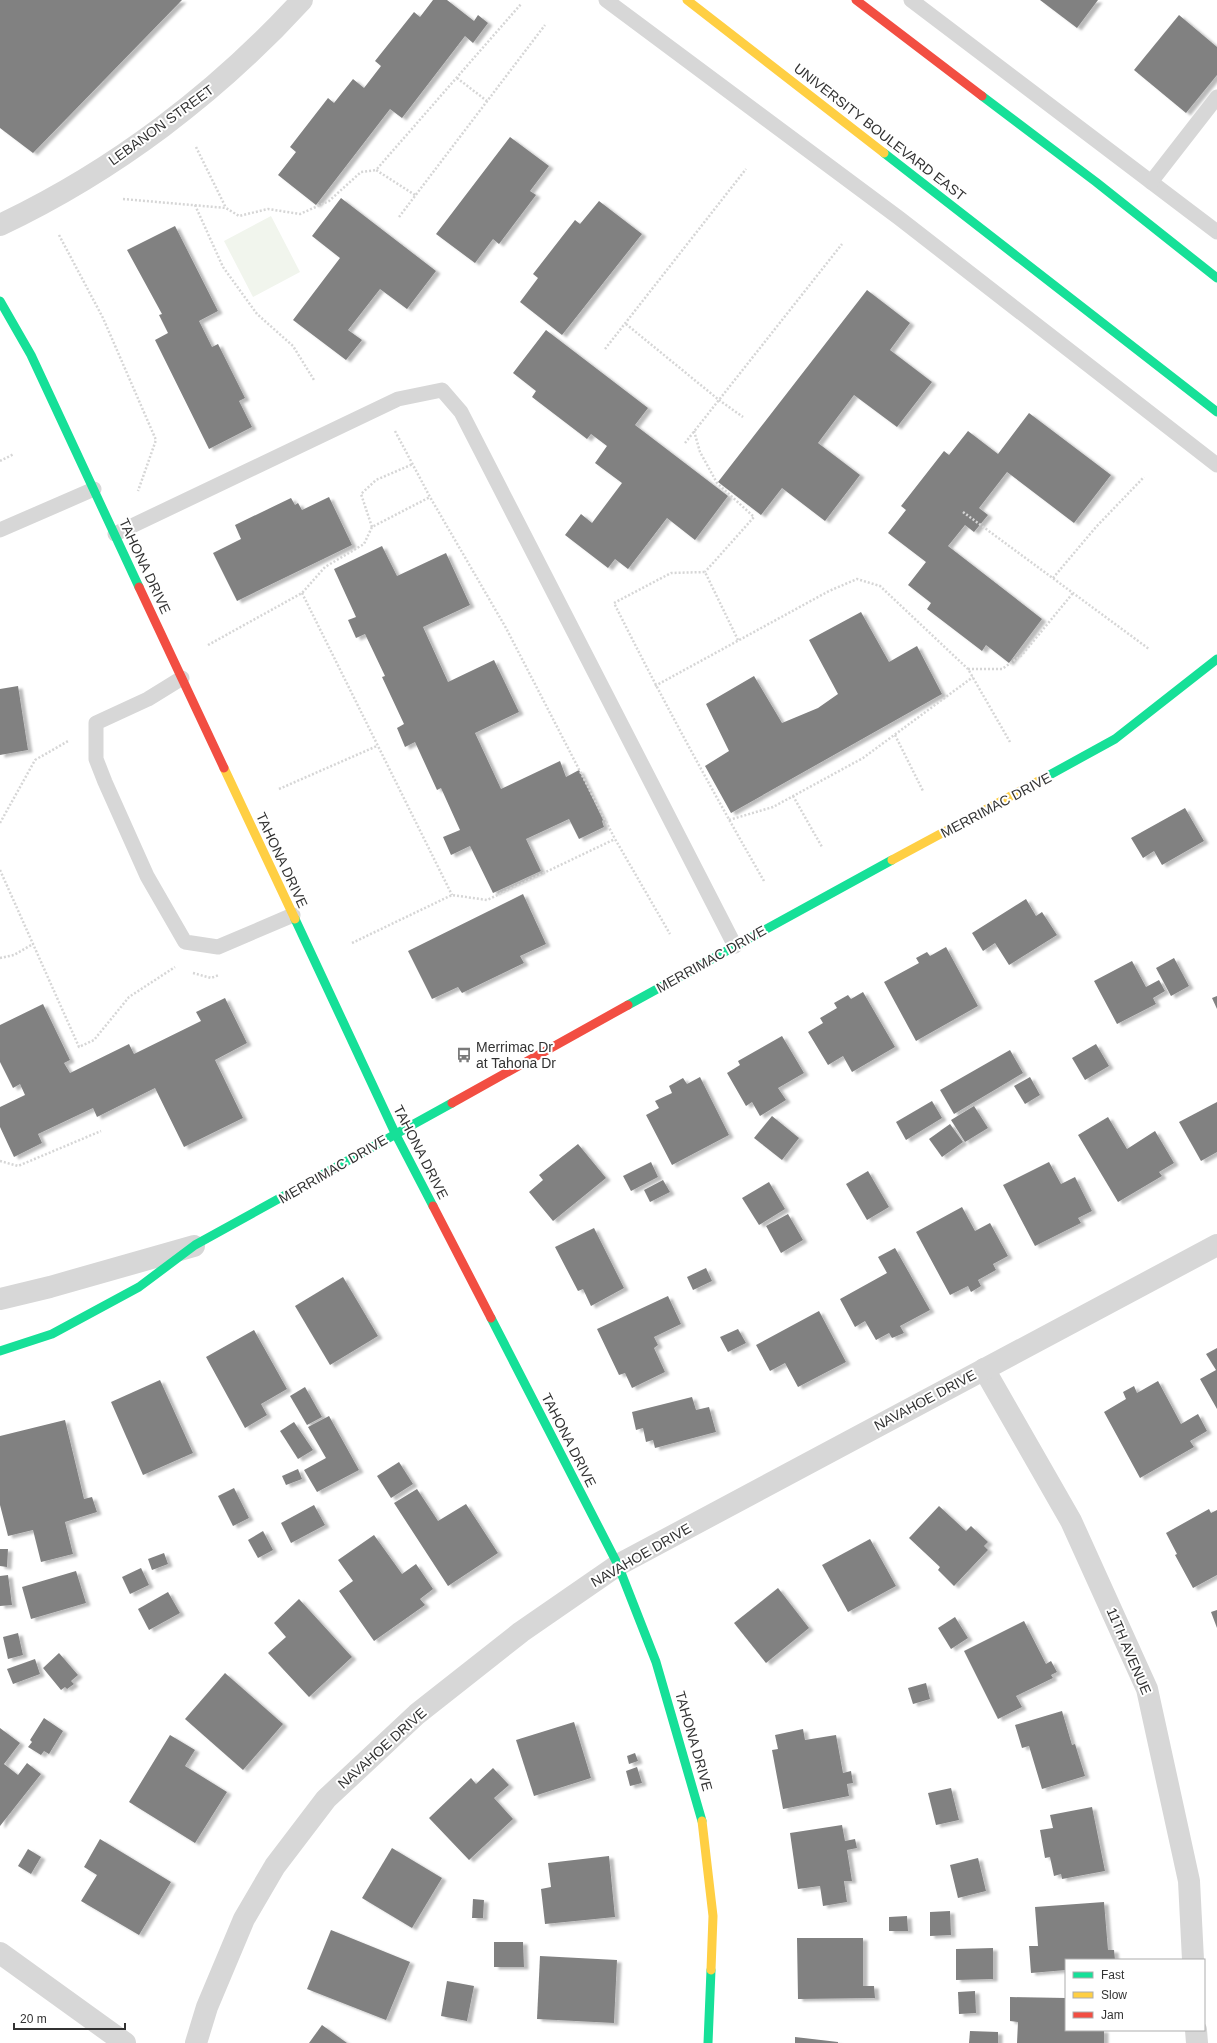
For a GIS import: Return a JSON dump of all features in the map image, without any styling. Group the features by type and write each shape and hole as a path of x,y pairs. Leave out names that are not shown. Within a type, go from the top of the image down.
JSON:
{"street":[{"name":"LEBANON STREET","path":"0,225 42,205 110,164 172,120 228,74 271,34 302,0"},
{"name":"UNIVERSITY BOULEVARD EAST","path":"687,0 1217,412"},
{"path":"856,0 1096,182 1217,278"},
{"name":"TAHONA DRIVE","path":"0,301 31,355 395,1133 618,1565 656,1662 701,1814 713,1916 708,2043"},
{"name":"MERRIMAC DRIVE","path":"0,1351 52,1334 139,1287 195,1245 236,1224 395,1133 735,946 1115,739 1217,659"},
{"name":"MERRIMAC DRIVE","path":"0,1299 50,1287 195,1245"},
{"name":"NAVAHOE DRIVE","path":"196,2043 206,2007 244,1919 275,1866 326,1799 417,1714 521,1632 618,1565 1217,1245"},
{"name":"11TH AVENUE","path":"984,1369 1071,1520 1147,1689 1189,1881 1193,1959"},
{"path":"0,1953 125,2043"},
{"path":"1196,2031 1197,2043"}],"lane":[{"path":"606,0 900,218 1217,465"},
{"path":"911,0 1217,232"},
{"path":"1151,182 1217,97"},
{"path":"115,534 398,399 442,390 462,412 735,946"},
{"path":"0,530 94,489"},
{"path":"182,678 148,699 96,723 96,759 147,876 185,942 218,947 293,915"}],"path":[{"path":"376,170 521,4"},
{"path":"399,217 545,25"},
{"path":"457,78 487,101"},
{"path":"196,147 226,208"},
{"path":"606,349 746,169"},
{"path":"123,199 226,208 239,216 268,208 300,214 329,201 360,172 376,170 415,195"},
{"path":"195,205 223,266 257,314 293,346 314,380"},
{"path":"59,235 103,318 156,440 137,496"},
{"path":"685,443 842,244"},
{"path":"626,324 719,400 743,416"},
{"path":"381,408 430,497 506,628 615,839 670,934"},
{"path":"694,431 700,452 717,483 754,517 705,572 671,573 614,603 655,686 674,717 729,820 764,881"},
{"path":"0,461 14,454"},
{"path":"372,527 361,494 376,480 413,464"},
{"path":"1053,578 1096,527 1144,477"},
{"path":"208,645 302,593 325,567 364,544 372,527 430,497"},
{"path":"963,512 1149,649"},
{"path":"705,572 738,640"},
{"path":"655,686 829,591 857,579 880,586 968,669 1010,742"},
{"path":"302,593 452,895"},
{"path":"968,669 1002,669 1022,655 1073,593"},
{"path":"729,820 773,807 863,758 973,677"},
{"path":"895,735 923,791"},
{"path":"0,822 34,760 70,740"},
{"path":"280,789 377,746"},
{"path":"793,796 822,847"},
{"path":"352,943 452,895 487,900 615,839"},
{"path":"0,870 79,1047 94,1040 129,996 176,967 183,969"},
{"path":"0,958 14,955 33,944"},
{"path":"190,972 211,978 224,973"},
{"path":"0,1161 18,1166 101,1131"}],"shaded area":[{"path":"271,216 300,272 253,297 224,241"}],"building":[{"path":"0,0 182,0 33,153 0,128"},
{"path":"433,0 447,0 474,21 478,15 488,23 473,43 465,36 402,118 390,109 316,205 278,175 296,152 290,147 328,98 334,103 353,79 364,88 381,66 375,61 414,12 420,17"},
{"path":"1040,0 1098,0 1077,28"},
{"path":"1179,15 1217,47 1217,75 1186,113 1134,70"},
{"path":"510,137 549,166 530,191 536,195 499,244 493,239 475,263 436,234"},
{"path":"341,198 436,271 407,309 380,289 348,330 362,340 346,360 293,320 340,258 312,236"},
{"path":"599,201 642,234 562,335 520,302 538,278 533,274 575,220 580,224"},
{"path":"175,226 218,311 199,321 212,347 218,344 245,398 239,401 252,427 209,449 155,340 168,333 159,315 162,314 127,250"},
{"path":"867,290 910,323 890,350 932,382 897,427 854,395 818,443 860,475 825,521 782,488 761,515 718,482"},
{"path":"546,330 648,408 635,425 728,496 695,540 667,518 628,569 615,559 608,568 565,535 581,514 592,523 622,483 595,463 607,446 591,434 587,439 532,397 536,391 513,373"},
{"path":"1029,413 1111,475 1074,523 1007,472 979,508 988,515 974,532 965,525 948,546 1042,619 1009,663 986,645 982,651 927,609 931,603 908,585 926,562 888,533 906,510 901,506 944,451 949,455 968,431 998,454"},
{"path":"329,497 352,545 237,601 213,553 241,539 235,525 291,498 295,505 298,503 302,510"},
{"path":"382,546 397,576 446,553 470,605 423,627 448,682 494,660 519,712 475,733 501,789 560,761 566,777 579,770 603,820 604,827 579,839 569,819 526,839 541,871 493,893 470,846 451,855 443,837 460,830 441,788 437,790 415,742 405,747 397,728 404,724 382,677 385,676 365,634 356,638 348,620 356,617 334,569"},
{"path":"861,612 889,662 917,646 942,694 731,813 705,766 729,751 706,704 754,676 782,723 818,708 838,694 809,640"},
{"path":"18,686 28,750 0,755 0,689"},
{"path":"1185,808 1204,841 1162,865 1154,851 1143,858 1131,838"},
{"path":"523,894 546,944 520,956 524,963 462,993 458,987 432,999 408,951"},
{"path":"1026,899 1036,916 1042,912 1057,935 1009,965 995,943 983,951 972,933"},
{"path":"946,947 978,1006 916,1041 884,982 919,963 916,958 927,952 930,956"},
{"path":"1174,958 1189,986 1171,996 1156,968"},
{"path":"1132,961 1146,987 1159,980 1165,991 1153,998 1156,1004 1117,1024 1094,981"},
{"path":"863,992 895,1047 852,1072 843,1056 828,1065 808,1032 823,1023 820,1018 837,1008 834,1003 848,995 851,999"},
{"path":"1217,996 1217,1009 1212,998"},
{"path":"225,998 247,1043 215,1060 243,1118 184,1147 155,1088 97,1117 93,1108 38,1134 42,1143 14,1157 0,1127 0,1107 25,1095 20,1084 13,1088 0,1062 0,1025 43,1004 70,1060 64,1063 70,1073 129,1044 134,1054 201,1021 196,1012"},
{"path":"782,1036 804,1073 778,1088 786,1100 760,1116 752,1102 746,1106 727,1073 740,1065 738,1061"},
{"path":"1096,1044 1109,1066 1085,1080 1072,1058"},
{"path":"1010,1050 1023,1073 954,1114 940,1090"},
{"path":"700,1077 729,1135 672,1165 646,1115 659,1108 655,1101 672,1093 669,1086 683,1078 687,1084"},
{"path":"1030,1077 1040,1095 1025,1104 1014,1086"},
{"path":"932,1101 942,1118 906,1140 896,1122"},
{"path":"1217,1102 1217,1152 1201,1161 1179,1122"},
{"path":"974,1106 988,1128 965,1142 951,1120"},
{"path":"772,1116 799,1138 782,1160 754,1138"},
{"path":"1108,1117 1127,1149 1155,1131 1174,1163 1159,1172 1162,1176 1118,1202 1078,1135"},
{"path":"950,1124 963,1142 942,1157 929,1139"},
{"path":"578,1144 606,1178 553,1221 529,1192 543,1180 539,1175"},
{"path":"651,1162 658,1177 631,1191 623,1176"},
{"path":"1049,1162 1061,1184 1075,1177 1092,1211 1078,1218 1081,1223 1035,1246 1003,1185"},
{"path":"868,1171 889,1207 867,1220 846,1184"},
{"path":"663,1180 670,1192 650,1202 644,1190"},
{"path":"769,1182 785,1209 759,1225 742,1198"},
{"path":"962,1207 975,1231 990,1223 1008,1256 993,1264 996,1270 978,1280 981,1286 971,1292 968,1286 950,1295 916,1232"},
{"path":"788,1214 803,1240 781,1253 766,1226"},
{"path":"594,1228 624,1288 591,1306 583,1289 578,1291 555,1247"},
{"path":"895,1248 930,1310 900,1326 904,1333 892,1338 889,1333 876,1340 865,1321 855,1327 840,1299 887,1273 878,1257"},
{"path":"706,1268 712,1281 693,1290 687,1277"},
{"path":"343,1277 378,1336 330,1365 295,1306"},
{"path":"668,1296 681,1324 654,1337 658,1345 654,1348 665,1372 632,1388 625,1373 619,1375 597,1329"},
{"path":"819,1311 846,1362 798,1387 785,1363 770,1371 756,1345"},
{"path":"738,1329 746,1343 728,1352 720,1337"},
{"path":"254,1330 287,1389 261,1404 267,1415 245,1428 206,1357"},
{"path":"1217,1348 1217,1409 1200,1379 1216,1370 1206,1354"},
{"path":"160,1380 193,1453 143,1475 111,1402"},
{"path":"1158,1381 1181,1424 1198,1414 1207,1431 1190,1441 1194,1447 1140,1478 1104,1412 1126,1399 1123,1392 1134,1386 1137,1393"},
{"path":"305,1387 322,1417 307,1425 290,1396"},
{"path":"692,1397 696,1410 709,1407 716,1432 655,1448 653,1440 646,1442 643,1428 636,1430 632,1412"},
{"path":"329,1416 359,1470 317,1492 304,1470 326,1458 308,1427"},
{"path":"65,1420 84,1499 92,1497 97,1512 65,1522 73,1554 41,1562 33,1530 8,1536 0,1505 0,1436"},
{"path":"294,1422 313,1450 298,1459 280,1431"},
{"path":"399,1462 413,1484 391,1498 377,1476"},
{"path":"298,1469 302,1479 286,1485 282,1476"},
{"path":"234,1488 249,1518 233,1526 218,1496"},
{"path":"417,1489 438,1521 466,1504 498,1553 448,1586 394,1503"},
{"path":"314,1505 325,1525 291,1543 281,1523"},
{"path":"939,1506 966,1531 971,1526 988,1542 984,1546 988,1550 954,1586 938,1570 940,1567 909,1538"},
{"path":"1209,1509 1211,1513 1217,1510 1217,1575 1193,1588 1175,1555 1177,1554 1166,1533"},
{"path":"263,1531 273,1550 258,1558 248,1540"},
{"path":"374,1535 402,1574 416,1564 433,1589 420,1599 425,1605 374,1641 339,1591 353,1581 338,1560"},
{"path":"870,1539 896,1586 848,1612 822,1565"},
{"path":"0,1549 8,1549 7,1567 0,1566"},
{"path":"164,1553 168,1564 152,1570 148,1559"},
{"path":"141,1568 149,1585 130,1594 122,1577"},
{"path":"76,1571 86,1603 31,1619 22,1587"},
{"path":"8,1575 12,1605 0,1606 0,1576"},
{"path":"778,1588 809,1628 766,1663 734,1623"},
{"path":"168,1592 180,1613 149,1630 138,1609"},
{"path":"299,1599 352,1657 309,1697 268,1653 286,1637 274,1623"},
{"path":"1217,1610 1217,1628 1211,1612"},
{"path":"955,1617 968,1638 951,1649 938,1628"},
{"path":"1024,1621 1046,1664 1051,1661 1057,1672 1051,1675 1053,1678 1016,1696 1022,1707 998,1719 964,1651"},
{"path":"18,1633 23,1655 8,1659 3,1637"},
{"path":"59,1653 78,1675 71,1681 74,1684 67,1689 65,1687 61,1690 43,1668"},
{"path":"35,1659 40,1674 13,1684 7,1669"},
{"path":"225,1673 283,1724 243,1770 185,1719"},
{"path":"926,1683 930,1699 913,1704 908,1688"},
{"path":"1062,1711 1072,1745 1075,1744 1085,1776 1042,1789 1029,1746 1022,1748 1015,1725"},
{"path":"44,1718 63,1731 49,1754 44,1751 41,1755 28,1747 32,1742 30,1740"},
{"path":"574,1722 591,1778 534,1796 516,1740"},
{"path":"0,1728 20,1743 4,1764 18,1775 27,1763 41,1774 0,1826"},
{"path":"803,1729 805,1740 836,1735 843,1773 851,1771 853,1783 847,1784 849,1796 783,1809 772,1750 778,1749 775,1735"},
{"path":"170,1735 195,1750 185,1766 227,1792 195,1843 129,1802"},
{"path":"635,1753 638,1761 629,1764 627,1756"},
{"path":"637,1767 642,1783 630,1786 626,1771"},
{"path":"493,1768 509,1785 494,1798 513,1819 469,1860 429,1818 471,1778 476,1784"},
{"path":"951,1788 959,1820 936,1825 928,1793"},
{"path":"1092,1807 1105,1871 1062,1879 1061,1874 1054,1876 1050,1857 1045,1858 1040,1830 1053,1828 1050,1815"},
{"path":"842,1825 845,1841 855,1839 857,1848 847,1850 852,1881 844,1881 847,1902 823,1906 820,1886 798,1889 790,1833"},
{"path":"100,1839 171,1882 139,1935 81,1901 97,1875 84,1867"},
{"path":"392,1848 442,1878 412,1928 362,1898"},
{"path":"28,1849 41,1857 31,1874 18,1866"},
{"path":"609,1856 615,1917 545,1924 541,1889 551,1887 548,1863"},
{"path":"978,1858 986,1891 958,1898 950,1865"},
{"path":"473,1899 484,1900 483,1918 472,1918"},
{"path":"1104,1902 1108,1950 1114,1950 1115,1959 1065,1959 1065,1970 1031,1973 1029,1946 1038,1946 1035,1907"},
{"path":"950,1911 951,1935 930,1936 930,1912"},
{"path":"907,1916 908,1931 889,1931 889,1917"},
{"path":"331,1930 410,1962 386,2020 307,1989"},
{"path":"797,1938 863,1938 863,1986 874,1986 875,1998 798,1999"},
{"path":"494,1942 523,1942 524,1967 494,1967"},
{"path":"993,1948 993,1979 956,1980 956,1949"},
{"path":"540,1956 617,1960 614,2023 537,2019"},
{"path":"447,1981 474,1986 467,2021 441,2016"},
{"path":"975,1991 976,2013 959,2014 958,1992"},
{"path":"1010,1997 1065,1998 1065,2031 1104,2031 1104,2043 1017,2043 1018,2022 1010,2021"},
{"path":"322,2025 347,2043 309,2043"},
{"path":"970,2031 998,2032 998,2043 969,2043"},
{"path":"795,2037 838,2042 838,2043 795,2043"}],"traffic: fast":[{"path":"982,96 1096,182 1217,278"},
{"path":"884,153 1217,412"},
{"path":"0,301 31,355 139,587"},
{"path":"1044,778 1115,739 1217,659"},
{"path":"628,1005 892,860"},
{"path":"295,919 395,1133 433,1206"},
{"path":"0,1351 52,1334 139,1287 195,1245 452,1103"},
{"path":"491,1318 618,1565 656,1662 702,1821"},
{"path":"708,2043 711,1970"}],"traffic: slow":[{"path":"687,0 884,153"},
{"path":"224,768 295,919"},
{"path":"892,860 1044,778"},
{"path":"702,1821 713,1916 711,1970"}],"traffic: jam":[{"path":"856,0 982,96"},
{"path":"139,587 224,768"},
{"path":"452,1103 628,1005"},
{"path":"433,1206 491,1318"}],"place":[{"name":"Merrimac Dr at Tahona Dr","path":"464,1055"}]}
